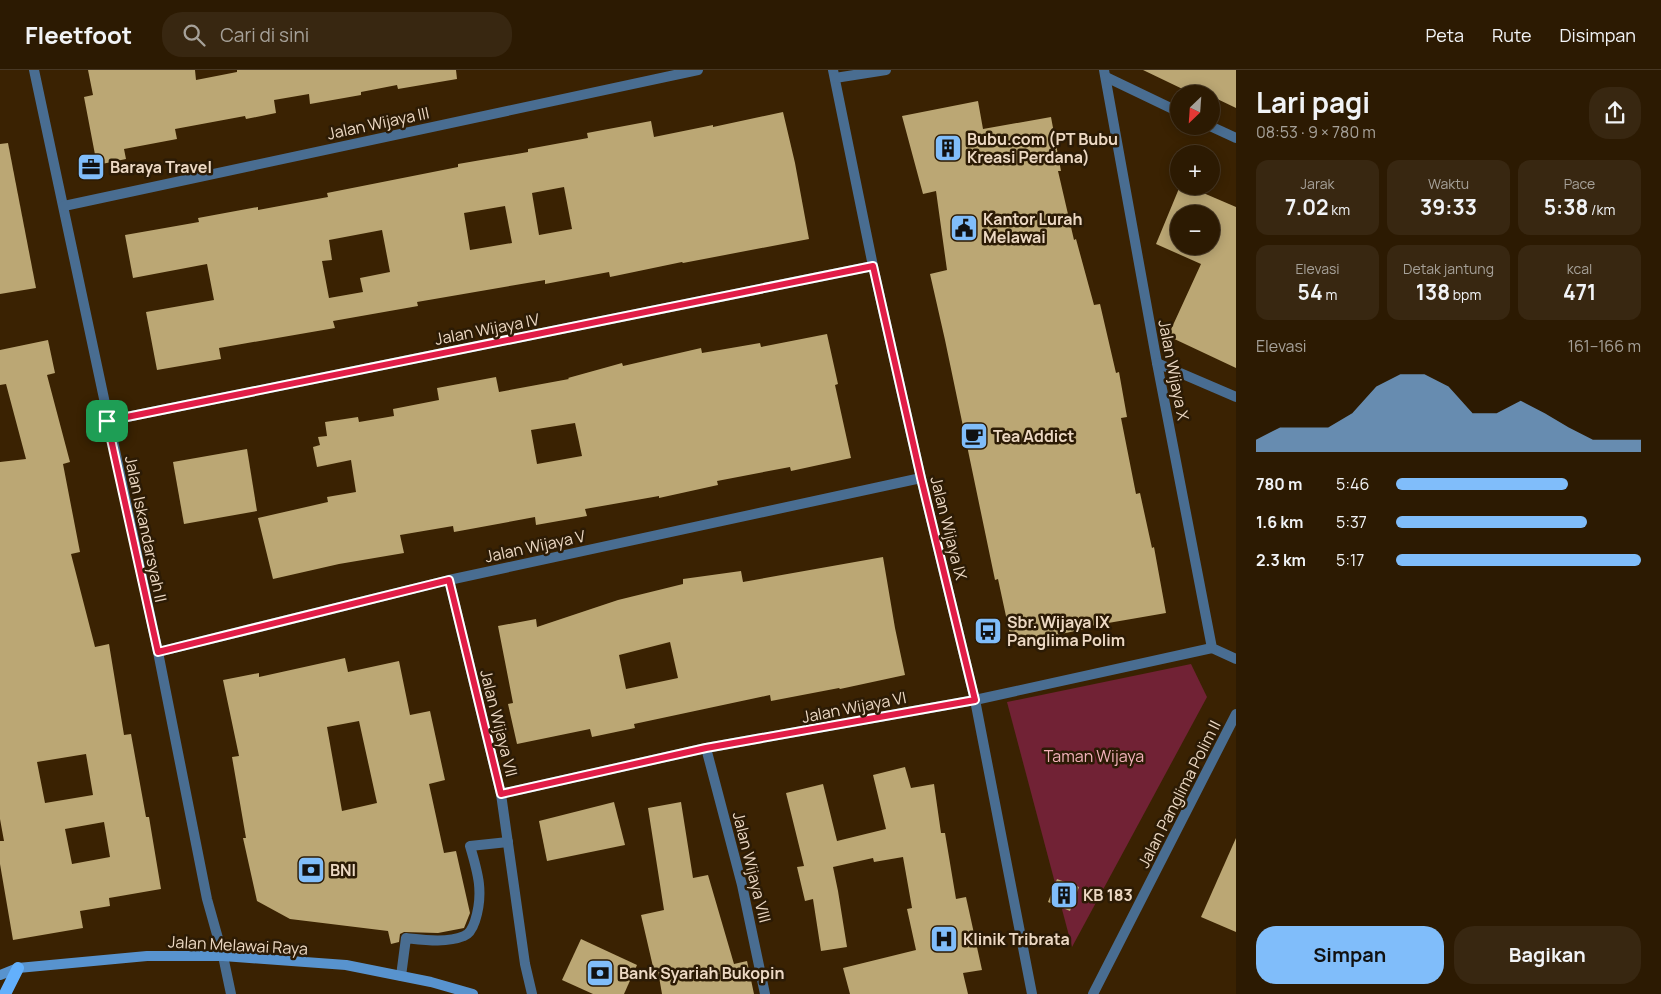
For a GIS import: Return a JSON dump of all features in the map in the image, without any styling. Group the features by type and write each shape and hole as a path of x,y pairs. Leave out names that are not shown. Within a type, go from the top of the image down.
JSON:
{"main road":[{"name":"Jalan Melawai Raya","path":"0,975 18,968 147,956 223,956 346,965 431,982 474,994"},
{"path":"4,994 18,968"}],"street":[{"name":"Jalan Iskandarsyah II","path":"34,70 64,206 107,421 158,652 207,899 232,994"},
{"name":"Jalan Wijaya III","path":"64,206 698,70"},
{"path":"834,74 886,70"},
{"name":"Jalan Wijaya IX","path":"834,74 873,266 921,478 975,700 1032,994"},
{"path":"1105,74 1170,107"},
{"name":"Jalan Wijaya X","path":"1105,74 1157,363 1212,648"},
{"path":"1220,131 1236,138"},
{"name":"Jalan Wijaya IV","path":"107,421 873,266"},
{"path":"1157,363 1236,397"},
{"name":"Jalan Wijaya V","path":"158,652 449,580 921,478"},
{"name":"Jalan Wijaya VII","path":"449,580 501,794 525,964 532,994"},
{"path":"1212,648 1236,659"},
{"name":"Jalan Wijaya VI","path":"501,794 706,748 975,700 1212,648"},
{"name":"Jalan Panglima Polim II","path":"1093,994 1236,714"},
{"name":"Jalan Wijaya VIII","path":"706,748 742,885 765,994"},
{"path":"401,976 406,938 449,940 466,936 472,929 480,906 477,870 470,846 508,842"}],"green space":[{"name":"Taman Wijaya","path":"1191,664 1207,697 1072,947 1007,702"}],"building":[{"path":"88,70 195,70 196,80 237,72 237,70 456,70 457,79 398,89 397,85 361,92 361,95 310,104 309,94 274,100 276,113 246,119 245,116 175,129 177,139 124,149 126,159 97,165 84,97 93,95"},
{"path":"1143,70 1236,70 1236,108 1220,100 1220,85 1174,85"},
{"path":"978,101 983,129 1051,117 1061,171 1058,171 1074,240 1076,239 1094,305 1100,304 1116,373 1119,372 1127,417 1121,418 1136,494 1140,493 1152,548 1154,547 1166,613 1085,627 1085,629 1012,644 998,579 995,580 930,274 947,270 936,191 923,194 902,116"},
{"path":"783,112 795,163 809,239 610,277 609,272 545,284 545,280 417,302 418,306 333,321 335,328 219,348 221,359 157,370 146,312 214,300 207,264 133,278 125,235 199,222 198,218 258,207 258,210 328,197 327,193 458,167 458,164 528,152 528,149 588,138 587,133 651,121 654,137 713,125 713,127","holes":["564,187 572,229 539,235 532,193","505,206 512,243 470,250 464,213","382,230 390,272 360,278 363,292 329,298 322,261 332,260 329,240"]},
{"path":"8,143 36,288 0,294 0,144"},
{"path":"1176,195 1208,195 1236,207 1236,368 1168,336 1201,264 1181,255 1220,255 1220,205 1172,205"},
{"path":"1170,210 1170,250 1156,244"},
{"path":"827,334 838,384 835,385 851,458 791,471 790,467 717,481 718,485 659,498 659,496 585,509 587,516 536,525 535,517 454,532 453,526 400,535 404,553 339,564 273,579 258,518 328,502 327,497 356,492 351,460 317,467 313,447 320,445 318,437 327,436 325,422 358,417 359,422 394,416 393,409 439,400 437,388 496,377 499,392 569,379 622,363 623,366 701,348 702,353 760,343 761,347","holes":["575,423 582,456 537,464 531,430"]},
{"path":"48,340 55,373 47,375 70,462 63,464 80,552 71,554 95,647 109,644 124,735 131,734 146,817 149,817 161,889 109,898 110,906 80,911 83,928 13,940 0,864 0,841 4,841 0,819 0,462 26,459 6,384 0,385 0,350","holes":["86,754 93,795 45,803 37,762","104,822 110,857 72,864 65,829"]},
{"path":"247,449 257,511 184,524 173,462"},
{"path":"883,557 905,675 771,701 770,695 634,724 635,728 592,737 590,729 517,744 508,704 513,703 498,626 536,619 537,627 618,600 683,584 683,579 741,571 743,582","holes":["670,642 678,678 626,689 619,655"]},
{"path":"345,658 348,672 399,661 410,715 430,711 445,780 429,784 444,853 456,851 470,913 464,928 438,933 404,932 400,934 399,942 391,944 388,931 290,919 257,901 243,838 246,838 232,757 239,756 223,680 259,673 259,677","holes":["359,721 377,803 342,811 327,727"]},
{"path":"905,767 911,788 934,784 941,833 945,833 956,899 966,897 982,970 963,973 968,994 850,994 843,968 916,950 907,909 912,908 903,857 874,862 873,858 833,867 847,947 821,951 813,899 805,901 797,867 804,866 786,793 823,784 837,841 886,829 873,775"},
{"path":"614,802 625,845 547,861 539,821"},
{"path":"681,802 693,878 708,875 734,964 747,961 754,994 662,994 658,971 654,971 641,915 664,910 648,808"},
{"path":"1236,838 1236,932 1201,917"},
{"name":"KB 183","path":"1057,879 1079,887 1070,911 1048,902"},
{"name":"Bank Syariah Bukopin","path":"581,939 637,965 624,994 593,994 562,980"}],"place":[{"name":"Bubu.com (PT Bubu Kreasi Perdana)","path":"948,148"},
{"name":"Baraya Travel","path":"91,167"},
{"name":"Kantor Lurah Melawai","path":"964,228"},
{"name":"Tea Addict","path":"974,436"},
{"name":"Sbr. Wijaya IX Panglima Polim","path":"988,631"},
{"name":"BNI","path":"311,870"},
{"name":"KB 183","path":"1064,895"},
{"name":"Klinik Tribrata","path":"944,939"},
{"name":"Bank Syariah Bukopin","path":"600,973"}],"route":[{"path":"873,266 921,478 975,700 706,748 501,794 449,580 158,652 107,421 873,266"}]}
